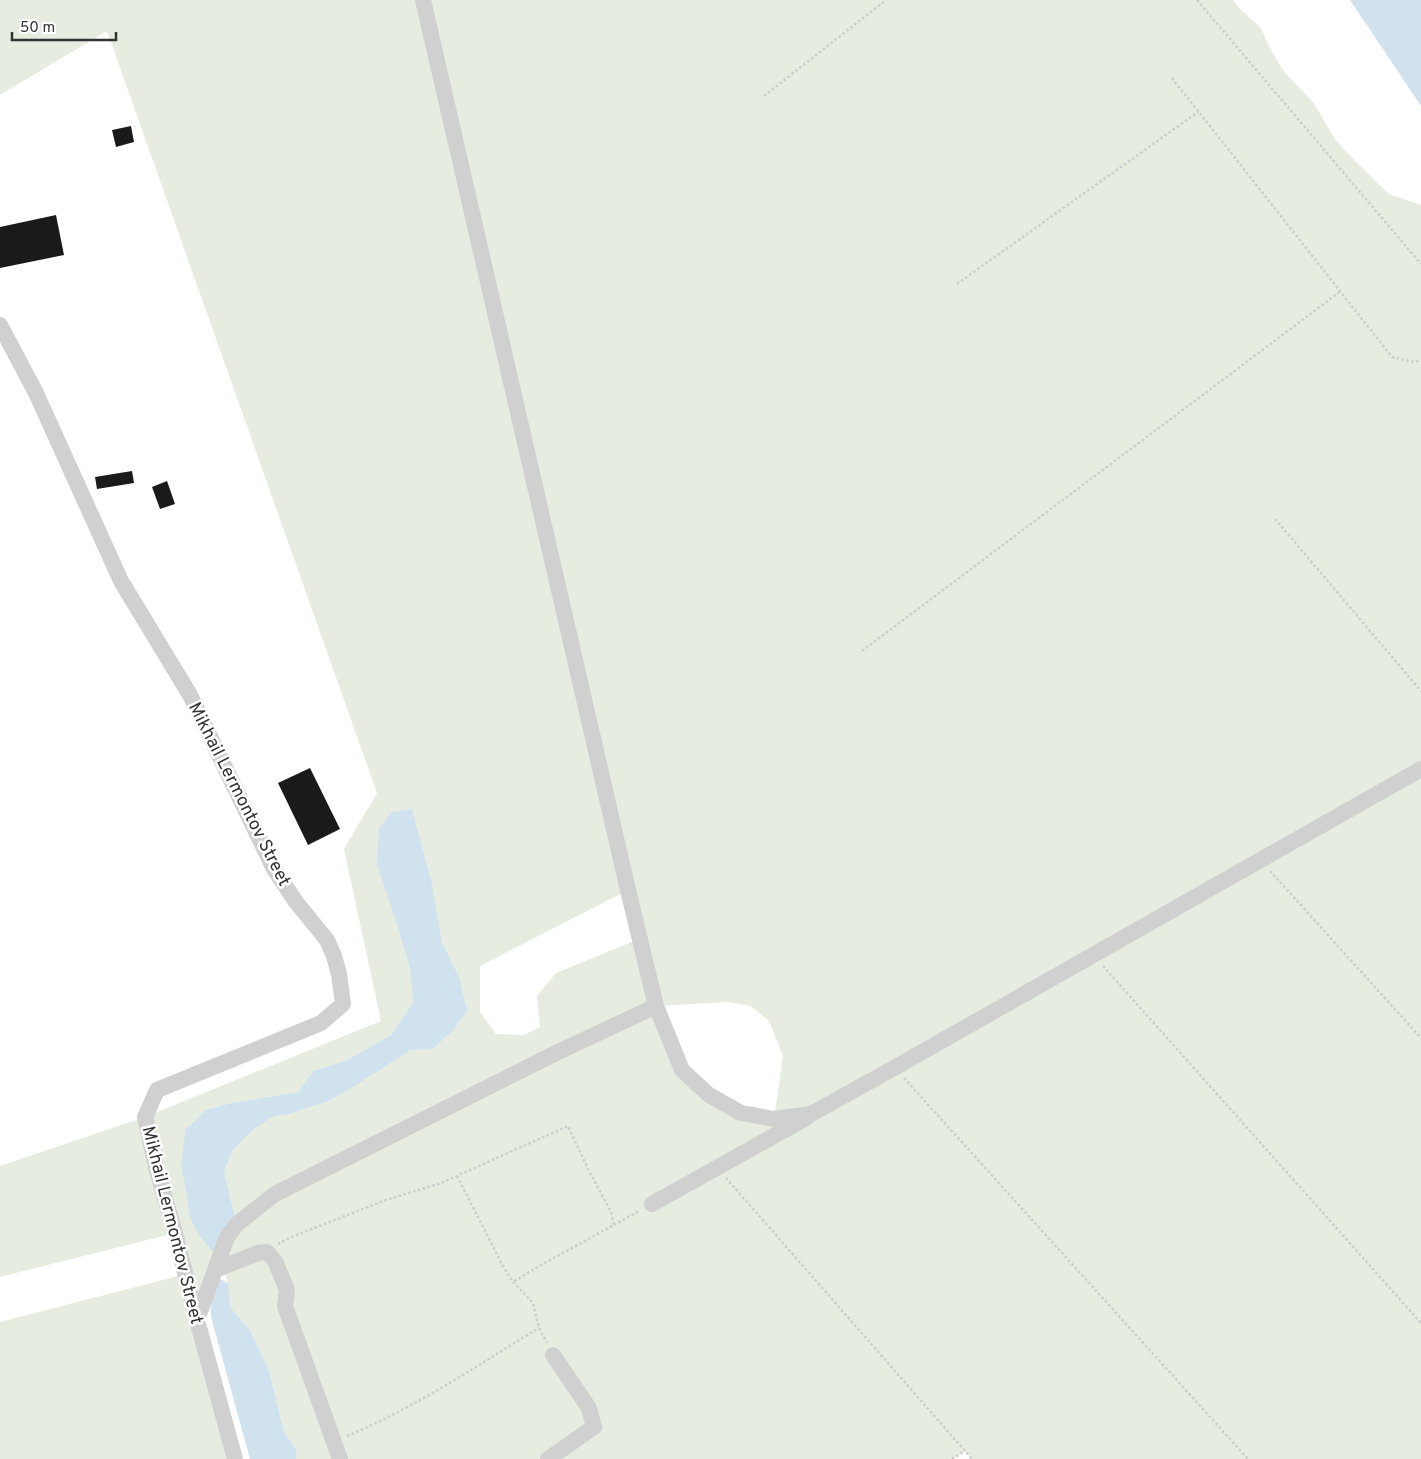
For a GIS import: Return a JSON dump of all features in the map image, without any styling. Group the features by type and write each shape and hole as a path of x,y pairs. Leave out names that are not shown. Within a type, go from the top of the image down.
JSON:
{"street":[{"path":"423,0 656,1006 682,1070 709,1095 742,1113 774,1119 811,1114 821,1109"},
{"name":"Mikhail Lermontov Street","path":"0,325 36,393 121,581 190,695 274,869 296,902 327,940 339,974 343,1004 321,1024 157,1090 145,1117 156,1167 235,1459"},
{"path":"652,1204 1421,769"},
{"path":"197,1320 227,1237 237,1224 275,1194 556,1053 656,1006"},
{"path":"215,1270 258,1253 267,1252 275,1261 287,1290 286,1306 340,1459"},
{"path":"548,1459 594,1427 589,1408 553,1355"}],"path":[{"path":"764,96 886,0"},
{"path":"1197,0 1421,264"},
{"path":"1172,78 1392,357 1414,362 1421,360"},
{"path":"957,284 1198,112"},
{"path":"862,650 1341,292"},
{"path":"1275,518 1421,691"},
{"path":"1260,860 1421,1038"},
{"path":"1093,955 1421,1323"},
{"path":"894,1068 1248,1459"},
{"path":"267,1252 289,1238 383,1201 441,1183 568,1126 588,1169 612,1212 614,1225"},
{"path":"717,1168 972,1459"},
{"path":"457,1176 513,1282 533,1303 539,1328 553,1355"},
{"path":"513,1282 652,1204"},
{"path":"334,1441 373,1425 439,1390 539,1328"},
{"path":"952,1459 965,1451"}],"shaded area":[{"path":"0,0 1233,0 1261,28 1270,49 1285,73 1313,102 1335,139 1353,159 1389,194 1421,205 1421,1459 972,1459 965,1451 952,1459 296,1459 297,1450 284,1432 269,1370 250,1330 231,1308 228,1283 219,1260 197,1320 235,1459 0,1459 0,1322 186,1274 175,1233 0,1277 0,1166 145,1117 381,1021 344,849 377,793 107,31 0,95","holes":["412,810 429,873 442,942 459,977 433,1049 411,1050 329,1101 285,1115 274,1116 253,1130 232,1151 224,1172 237,1224 190,1217 186,1190 186,1129 206,1110 231,1103 298,1092 313,1071 347,1060 391,1035 413,1002 410,969 396,921","628,890 639,939 556,973 537,996 540,1027 524,1035 496,1034 480,1012 480,966","727,1002 751,1006 769,1021 783,1056 774,1119 709,1095 682,1070 657,1006"]}],"water":[{"path":"1350,0 1421,0 1421,106"},
{"path":"412,809 431,880 442,942 459,977 467,1011 454,1029 433,1049 411,1050 329,1101 285,1115 274,1116 253,1130 232,1151 224,1172 237,1224 219,1259 198,1234 190,1217 181,1165 186,1129 206,1110 231,1103 298,1092 313,1071 347,1060 391,1035 413,1002 410,969 377,864 379,828 392,812"},
{"path":"220,1279 228,1283 231,1308 250,1330 269,1370 284,1432 297,1450 296,1459 250,1459 211,1317 211,1297"}],"building":[{"path":"131,126 134,142 116,147 112,130"},
{"path":"56,215 64,255 0,268 0,227"},
{"path":"132,471 134,483 97,489 95,477"},
{"path":"167,481 175,504 160,509 152,487"},
{"path":"310,768 340,829 308,845 278,783"}]}
